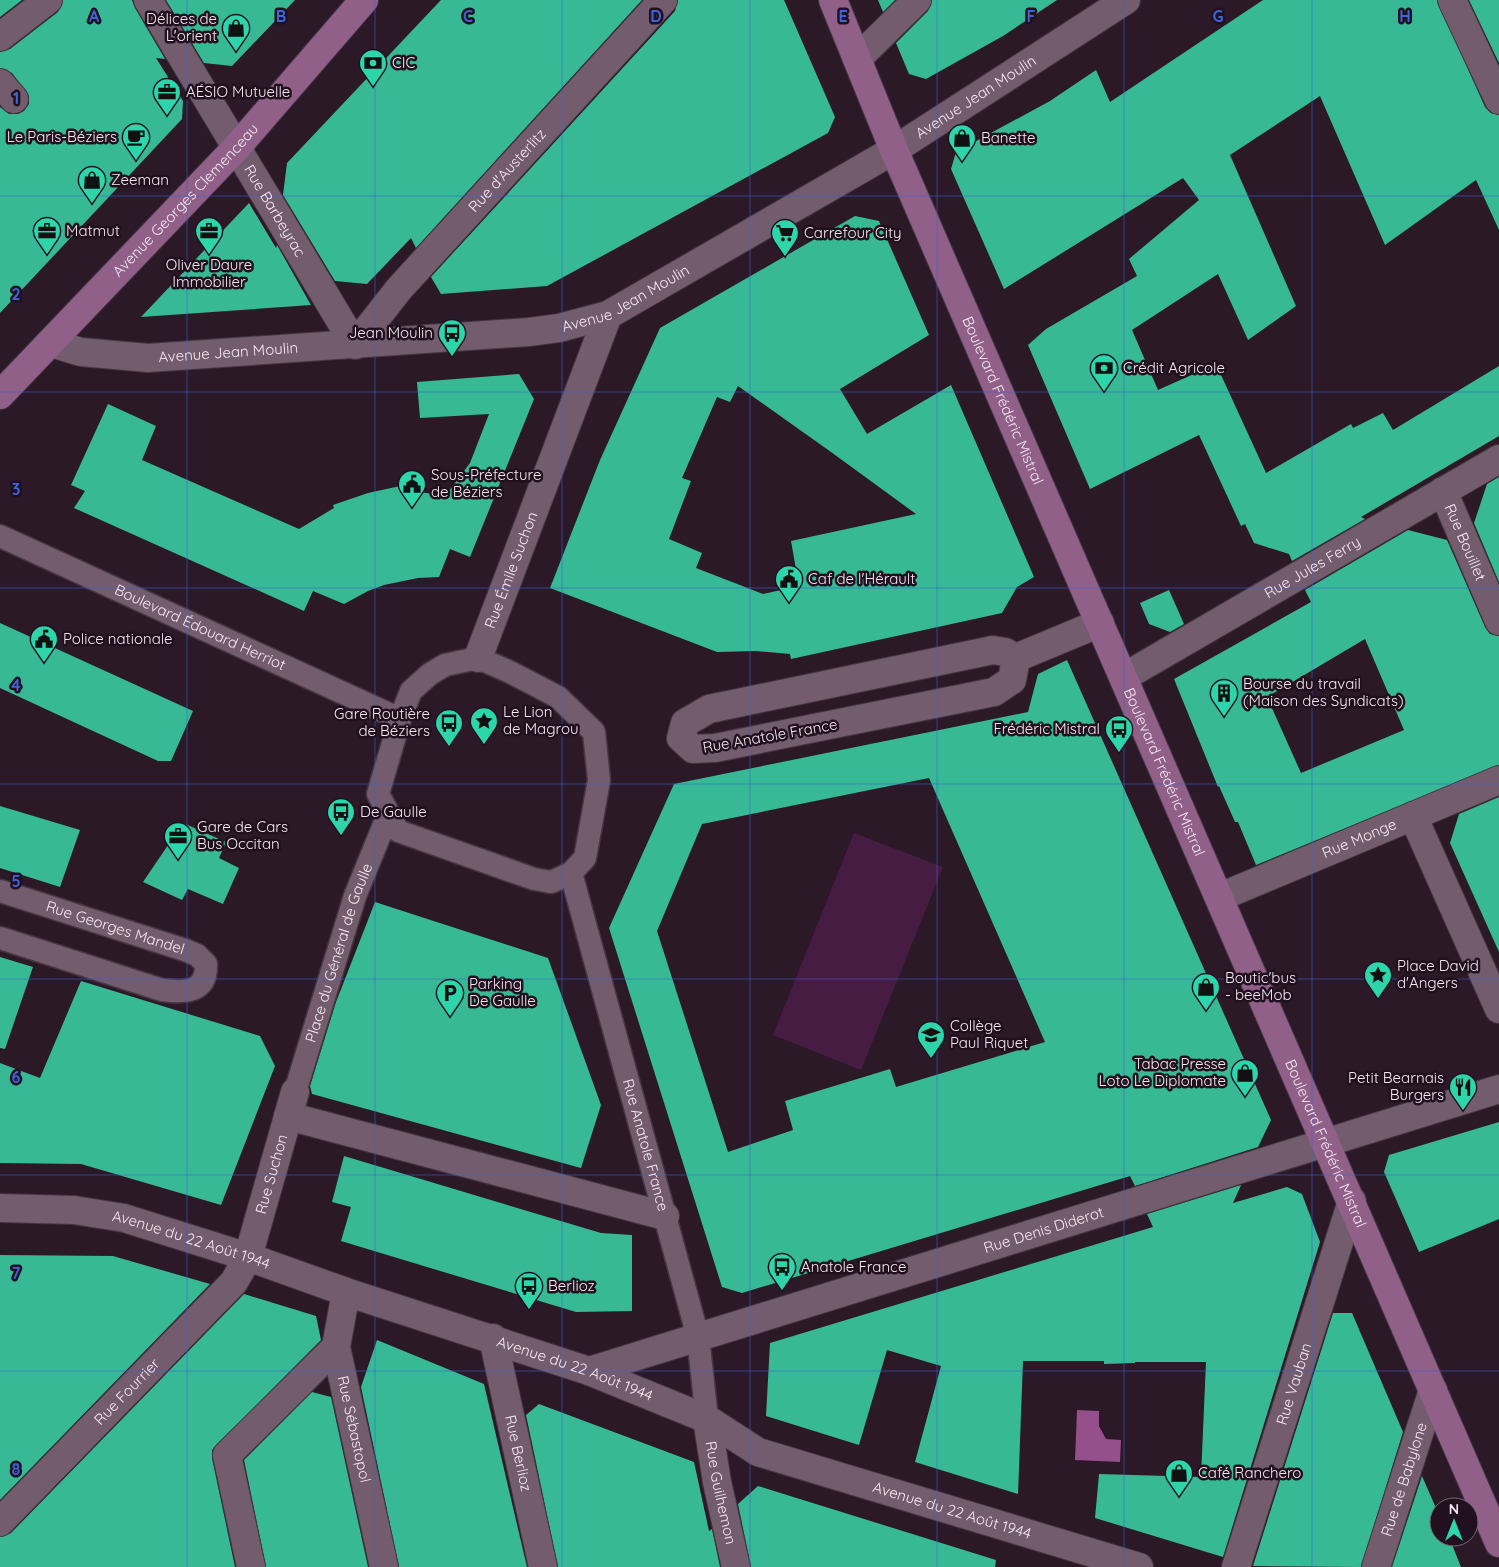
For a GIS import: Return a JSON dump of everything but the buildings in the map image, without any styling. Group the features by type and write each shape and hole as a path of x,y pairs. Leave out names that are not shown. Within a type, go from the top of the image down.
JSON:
{"main road":[{"name":"Avenue Georges Clemenceau","path":"0,395 237,146 364,0"},
{"name":"Boulevard Frédéric Mistral","path":"833,0 894,150 1327,1143 1499,1543"}],"street":[{"path":"0,37 48,0"},
{"name":"Rue Barbeyrac","path":"148,0 355,345"},
{"name":"Rue d'Austerlitz","path":"355,345 399,289 663,0"},
{"path":"857,59 917,0"},
{"name":"Avenue Jean Moulin","path":"51,343 80,352 148,358 529,332 559,328 608,315 894,150 1126,0"},
{"path":"1452,0 1499,100"},
{"name":"Rue Émile Suchon","path":"478,658 608,315"},
{"name":"Rue Jules Ferry","path":"1124,677 1499,459"},
{"name":"Rue Bouillet","path":"1443,491 1499,621"},
{"path":"1016,658 1100,623"},
{"name":"Rue Anatole France","path":"992,650 1005,652 1016,658 1012,680 994,692 715,748 693,749 681,738 686,723 709,709 992,650"},
{"name":"Rue Monge","path":"1220,898 1499,780"},
{"path":"1413,816 1499,1009"},
{"name":"Rue Denis Diderot","path":"589,1371 1499,1089"},
{"path":"291,1104 665,1216"},
{"name":"Rue Suchon","path":"248,1256 291,1104"},
{"name":"Rue Vauban","path":"1236,1567 1352,1201"},
{"name":"Avenue du 22 Août 1944","path":"0,1208 74,1210 124,1218 248,1256 346,1292 493,1338 589,1371 707,1419 758,1452 1139,1567"},
{"name":"Rue Fourrier","path":"0,1522 234,1282 248,1256"},
{"name":"Rue Sébastopol","path":"346,1292 336,1347 384,1567"},
{"name":"Rue Berlioz","path":"493,1338 543,1567"},
{"path":"251,1567 227,1455 336,1347"},
{"name":"Rue de Babylone","path":"1376,1567 1433,1390"},
{"name":"Rue Guilhemon","path":"707,1419 717,1482 736,1567"}],"lane":[{"name":"Boulevard Édouard Herriot","path":"0,536 400,720"},
{"path":"478,658 510,672 558,698 594,732 599,780 585,858 571,873 551,882 534,879 398,831 378,794 400,720 412,691 430,674 445,665 478,658"},
{"name":"Place du Général de Gaulle","path":"291,1104 354,896 388,815"},
{"name":"Rue Anatole France","path":"571,873 698,1337 707,1419"},
{"name":"Rue Georges Mandel","path":"0,891 185,950 197,955 206,964 206,975 202,984 194,989 184,991 162,990 0,938"}],"shaded area":[{"path":"854,833 943,867 861,1070 773,1035"},
{"path":"1077,1410 1099,1411 1099,1426 1106,1439 1121,1440 1120,1462 1075,1460"}],"place":[{"name":"Délices de L'orient","path":"236,52"},
{"name":"CIC","path":"373,87"},
{"name":"AÉSIO Mutuelle","path":"167,116"},
{"name":"Le Paris-Béziers","path":"136,161"},
{"name":"Banette","path":"962,162"},
{"name":"Zeeman","path":"92,204"},
{"name":"Matmut","path":"47,255"},
{"name":"Oliver Daure Immobilier","path":"209,255"},
{"name":"Carrefour City","path":"785,257"},
{"name":"Jean Moulin","path":"452,357"},
{"name":"Crédit Agricole","path":"1104,392"},
{"name":"Sous-Préfecture de Béziers","path":"412,508"},
{"name":"Caf de l'Hérault","path":"789,603"},
{"name":"Police nationale","path":"44,663"},
{"name":"Bourse du travail (Maison des Syndicats)","path":"1224,717"},
{"name":"Le Lion de Magrou","path":"484,745"},
{"name":"Gare Routière de Béziers","path":"449,747"},
{"name":"Frédéric Mistral","path":"1119,753"},
{"name":"De Gaulle","path":"341,836"},
{"name":"Gare de Cars Bus Occitan","path":"178,860"},
{"name":"Place David d'Angers","path":"1378,999"},
{"name":"Boutic'bus - beeMob","path":"1206,1011"},
{"name":"Parking De Gaulle","path":"450,1017"},
{"name":"Collège Paul Riquet","path":"931,1059"},
{"name":"Tabac Presse Loto Le Diplomate","path":"1245,1097"},
{"name":"Petit Bearnais Burgers","path":"1463,1111"},
{"name":"Anatole France","path":"782,1291"},
{"name":"Berlioz","path":"529,1310"},
{"name":"Café Ranchero","path":"1179,1497"}]}
